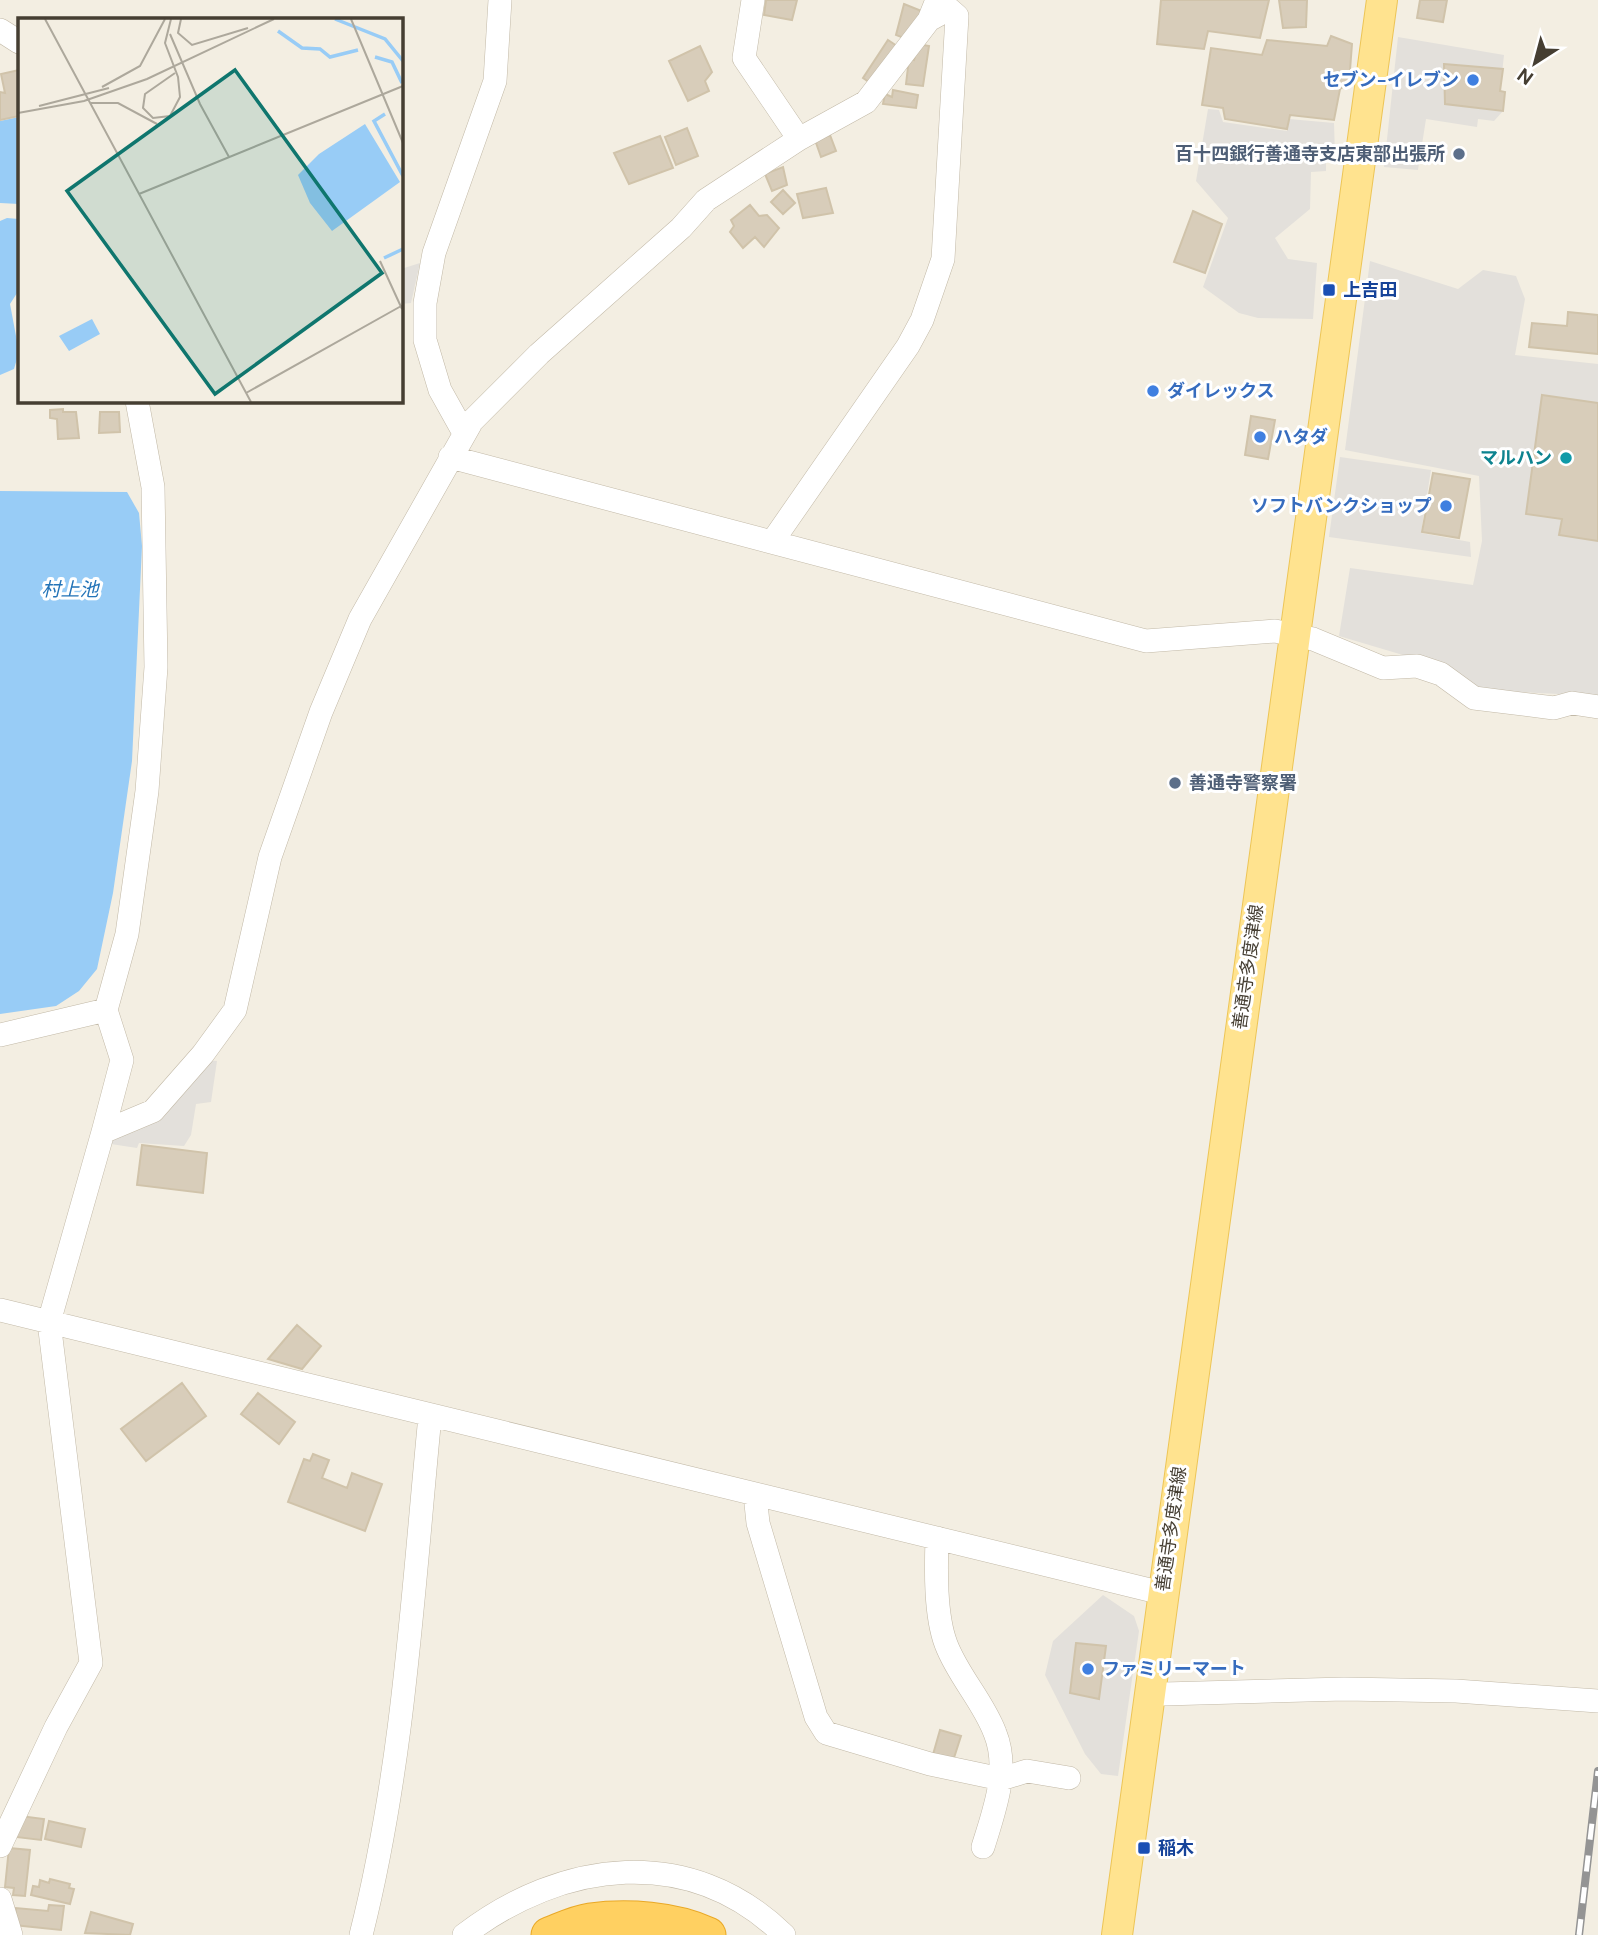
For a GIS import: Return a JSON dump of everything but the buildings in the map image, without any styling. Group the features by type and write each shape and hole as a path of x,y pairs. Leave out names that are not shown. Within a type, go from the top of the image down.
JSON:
{"highway":[{"path":"549,1935 588,1921 617,1920 679,1925 708,1935"}],"main road":[{"name":"善通寺多度津線","path":"1117,1935 1382,0"}],"street":[{"path":"464,433 440,390 425,340 425,303 434,253 495,81 500,0"},
{"path":"753,0 744,58 799,139"},
{"path":"103,1132 153,1111 203,1054 235,1010 270,857 321,712 360,619 464,433 539,354 681,228 706,200 799,139 866,102 933,10 948,9 957,16 943,259 922,320 908,346 772,542"},
{"path":"0,30 18,41"},
{"path":"0,1846 56,1727 91,1663 49,1322 122,1060 106,1010 127,934 148,791 156,667 153,487 136,402"},
{"path":"450,457 1146,641 1275,631 1313,639 1383,668 1418,666 1441,674 1474,698 1554,708 1572,703 1598,707"},
{"path":"0,1035 106,1010"},
{"path":"0,1310 1162,1593"},
{"path":"361,1935 374,1885 397,1747 430,1416"},
{"path":"755,1494 758,1523 816,1717 826,1733 930,1764 1001,1779 1027,1770 1069,1778"},
{"path":"937,1538 936,1581 944,1641 962,1680 995,1733 1002,1758 1001,1779 982,1847"},
{"path":"1150,1691 1164,1694 1344,1689 1444,1691 1598,1701"},
{"path":"464,1935 525,1896 589,1874 621,1872 690,1880 724,1892 764,1916 784,1935"},
{"path":"0,1899 11,1935"}],"shaded area":[{"path":"1398,37 1504,55 1500,91 1505,92 1503,111 1494,121 1478,119 1477,127 1426,119 1418,170 1384,167"},
{"path":"1208,109 1219,110 1223,122 1287,131 1289,119 1334,123 1335,155 1326,159 1326,171 1311,172 1310,209 1275,238 1288,259 1317,263 1313,319 1258,318 1239,313 1203,287 1228,218 1196,181"},
{"path":"1370,261 1458,289 1483,270 1516,276 1525,299 1515,355 1598,364 1598,696 1478,690 1413,658 1339,636 1350,568 1473,585 1482,541 1479,476 1345,450"},
{"path":"420,263 411,303 402,304 402,269"},
{"path":"1340,457 1431,470 1421,533 1470,542 1471,557 1329,537"},
{"path":"202,1060 217,1061 211,1102 196,1104 191,1135 184,1146 139,1143 137,1148 111,1144 115,1130"},
{"path":"1103,1595 1134,1616 1139,1631 1118,1776 1101,1774 1085,1754 1045,1675 1053,1641","holes":["1076,1643 1106,1646 1099,1699 1070,1692"]}],"water":[{"path":"18,117 18,204 0,203 0,121"},
{"path":"7,218 18,219 18,292 10,304 18,355 14,369 0,375 0,221"},
{"name":"村上池","path":"0,491 127,492 139,513 142,546 132,761 113,893 97,969 79,991 56,1006 0,1014"}],"railway":[{"path":"1579,1935 1598,1771"}],"place":[{"name":"セブン-イレブン","path":"1473,80"},
{"name":"百十四銀行善通寺支店東部出張所","path":"1459,154"},
{"name":"上吉田","path":"1329,290"},
{"name":"ダイレックス","path":"1153,391"},
{"name":"ハタダ","path":"1260,437"},
{"name":"マルハン","path":"1566,458"},
{"name":"ソフトバンクショップ","path":"1446,506"},
{"name":"善通寺警察署","path":"1175,783"},
{"name":"ファミリーマート","path":"1088,1669"},
{"name":"稲木","path":"1144,1848"}]}
